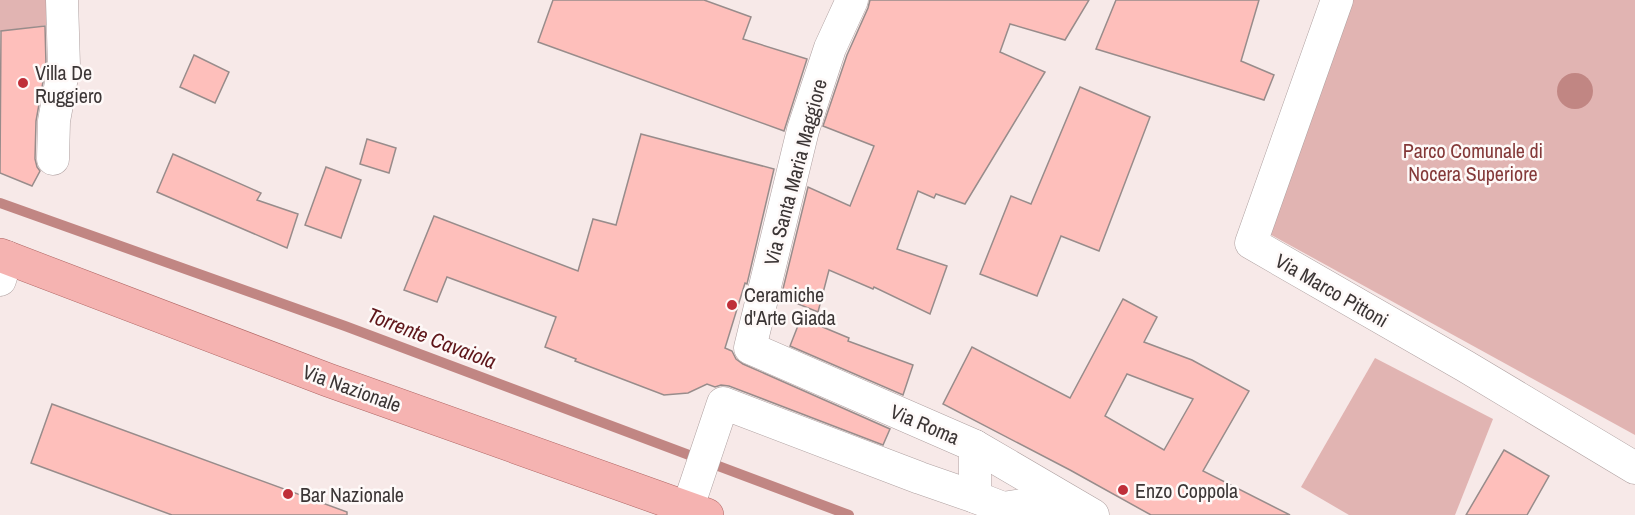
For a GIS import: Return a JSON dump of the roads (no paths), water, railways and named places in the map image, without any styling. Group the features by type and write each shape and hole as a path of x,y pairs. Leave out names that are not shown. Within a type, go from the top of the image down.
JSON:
{"main road":[{"name":"Via Nazionale","path":"2,264 687,506"}],"street":[{"path":"53,159 54,121 64,66 62,0"},
{"name":"Via Santa Maria Maggiore","path":"750,348 803,130 830,48 852,0"},
{"name":"Via Marco Pittoni","path":"1337,0 1251,243 1465,366 1635,468"},
{"name":"Via Roma","path":"750,348 975,446 1093,515"},
{"path":"687,506 723,403 1003,508 1064,499"},
{"path":"975,446 975,497"}],"waterway":[{"name":"Torrente Cavaiola","path":"0,203 345,326 849,515"}],"place":[{"name":"Villa De Ruggiero","path":"23,83"},
{"name":"Ceramiche d'Arte Giada","path":"732,305"},
{"name":"Enzo Coppola","path":"1123,490"},
{"name":"Bar Nazionale","path":"288,494"}],"park label":[{"name":"Parco Comunale di Nocera Superiore","path":"1473,162"}]}
